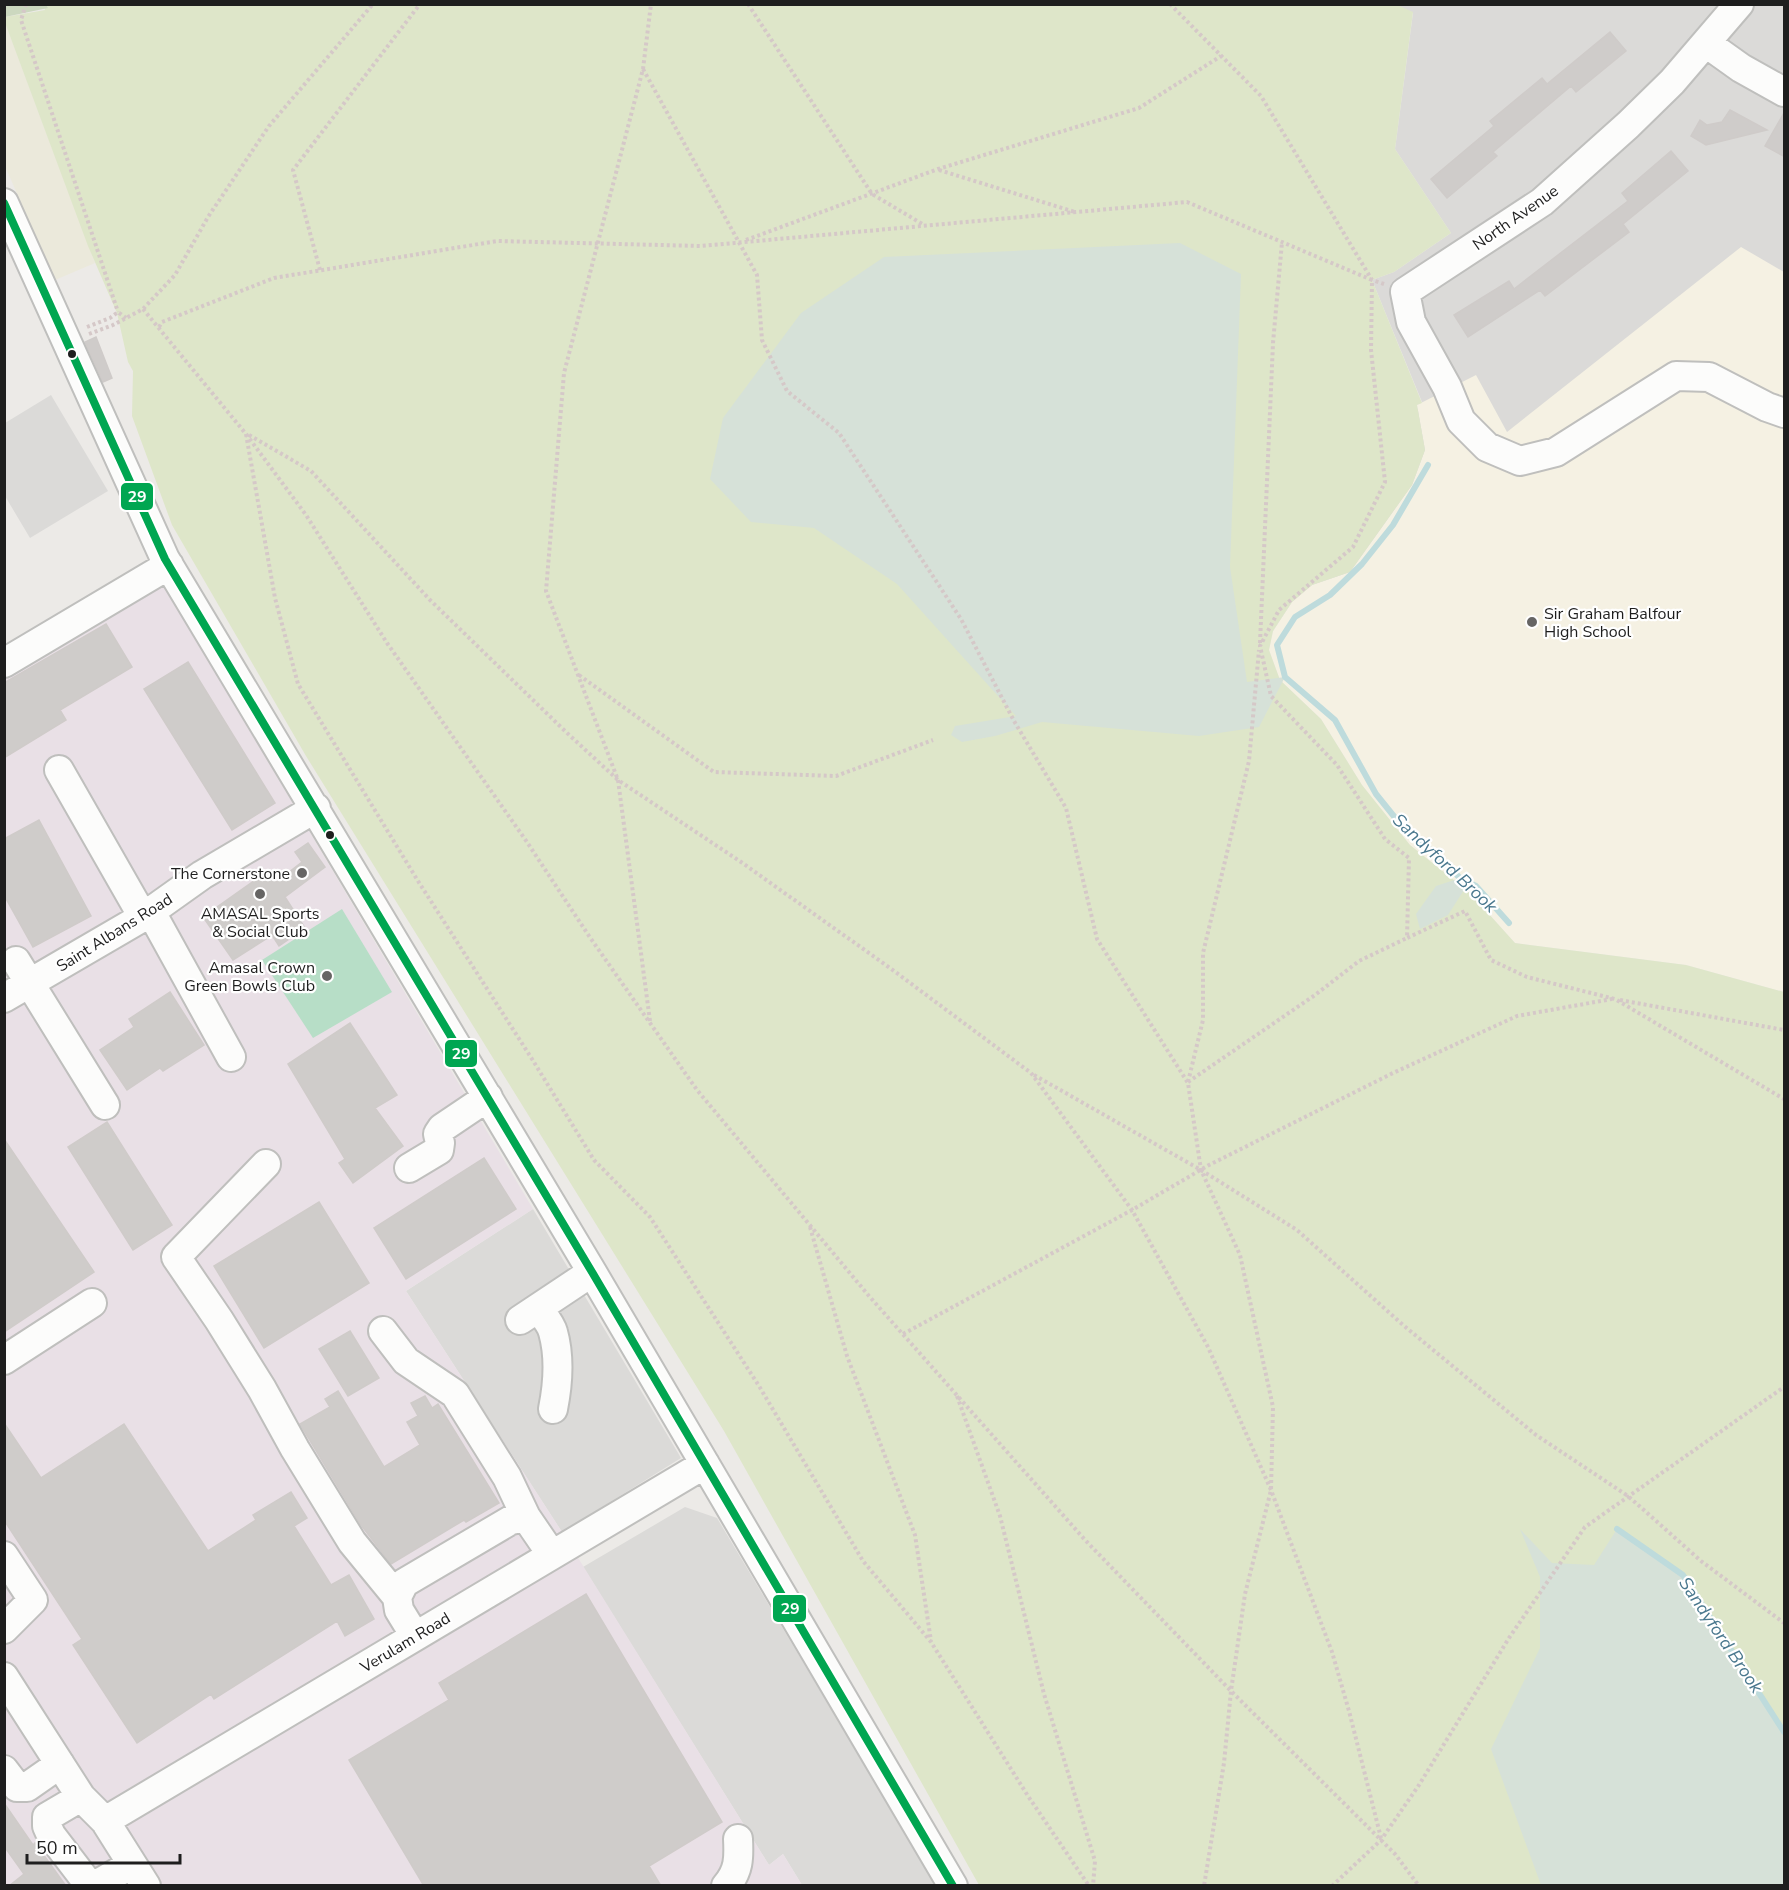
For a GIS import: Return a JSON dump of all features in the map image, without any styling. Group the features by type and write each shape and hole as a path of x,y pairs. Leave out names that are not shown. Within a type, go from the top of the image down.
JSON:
{"street":[{"name":"North Avenue","path":"1405,292 1542,202 1672,82 1739,4"},
{"path":"1706,44 1741,68 1785,92"},
{"path":"4,203 169,565 592,1272 953,1886"},
{"path":"1405,292 1411,322 1447,387 1461,420 1487,447 1520,460 1556,452 1676,376 1709,377 1767,407 1785,413"},
{"path":"4,663 169,565"},
{"path":"59,770 231,1057"},
{"name":"Saint Albans Road","path":"4,998 22,972 147,915 198,868 316,808"},
{"path":"22,972 105,1105"},
{"path":"409,1168 439,1150 438,1134 441,1128 488,1097"},
{"path":"266,1164 176,1257 262,1389 295,1449 352,1542 397,1597 399,1610 416,1636"},
{"path":"553,1408 557,1387 557,1359 537,1319 592,1272"},
{"path":"4,1360 92,1303"},
{"path":"382,1331 406,1362 455,1394 507,1477 526,1517 552,1555"},
{"name":"Verulam Road","path":"105,1821 705,1464"},
{"path":"397,1597 404,1583 511,1520 526,1517"},
{"path":"4,1556 33,1600 4,1629"},
{"path":"8,1691 81,1797 105,1821 139,1875 92,1886 51,1835 47,1826 47,1817 81,1797"},
{"path":"4,1770 17,1786 27,1787 60,1764"},
{"path":"726,1886 734,1877 740,1860 738,1839"}],"path":[{"path":"26,4 21,20 118,312 126,318"},
{"path":"66,339 126,318 143,309 174,275 208,217 269,126 373,4"},
{"path":"320,270 293,170 420,4"},
{"path":"651,4 643,69 564,373 546,591 618,780 651,1023"},
{"path":"748,4 872,194 925,226"},
{"path":"1170,4 1260,96 1372,280 1371,350 1385,482 1353,547 1279,610 1260,646 1271,696 1337,765 1385,839 1409,858 1407,938"},
{"path":"739,242 938,169 1139,108 1221,56"},
{"path":"643,69 757,275 762,340 787,391 839,433 961,619 1014,720 1066,808 1097,939 1188,1083"},
{"path":"938,169 1077,212"},
{"path":"159,327 162,322 274,278 497,241 701,246 1188,202 1405,292"},
{"path":"1204,1886 1224,1763 1231,1691 1245,1594 1271,1490 1273,1407 1240,1255 1201,1170 1188,1083 1203,1020 1203,953 1250,761 1260,646 1273,343 1282,242"},
{"path":"143,309 246,434 306,515 387,643 697,1090 903,1334 1086,1541 1231,1691 1395,1854 1419,1886"},
{"path":"66,339 118,312"},
{"path":"153,320 162,322"},
{"path":"246,434 310,471 430,600 618,780 741,862 890,968 1031,1073 1201,1170 1297,1230 1403,1325 1536,1435 1628,1496 1701,1561 1785,1623"},
{"path":"246,434 275,598 298,684 418,881 594,1160 650,1217 759,1386 863,1561 932,1642 1028,1796 1091,1886"},
{"path":"578,674 714,772 836,776 933,740"},
{"path":"1188,1083 1359,962 1465,911 1491,960 1527,977 1615,999 1785,1030"},
{"path":"903,1334 1201,1170 1393,1073 1517,1016 1615,999 1785,1099"},
{"path":"1031,1073 1132,1210 1208,1347 1271,1490 1332,1652 1381,1840"},
{"path":"809,1224 847,1356 915,1534 932,1642"},
{"path":"1332,1886 1381,1840 1419,1785 1509,1638 1585,1527 1785,1387"},
{"path":"956,1393 1000,1516 1044,1694 1095,1861 1091,1886"}],"shaded area":[{"name":"Sir Graham Balfour High School","path":"1395,5 1784,5 1784,992 1273,631 1422,402 1372,280 1394,272 1451,233 1395,149 1413,13"},
{"path":"4,20 95,263 55,280 5,166"},
{"path":"1180,243 1241,274 1230,567 1247,682 1285,677 1259,727 1199,736 1042,722 995,736 962,742 951,735 955,726 1016,716 897,584 814,528 751,522 710,479 723,418 801,313 884,257"},
{"name":"Sir Graham Balfour High School","path":"1741,247 1784,272 1784,992 1686,965 1515,943 1470,893 1410,845 1362,785 1321,719 1280,680 1269,650 1273,631 1292,602 1312,585 1350,572 1412,485 1425,450 1417,405 1476,375 1507,432"},
{"path":"51,395 108,491 30,538 5,496 5,423"},
{"path":"154,569 533,1209 406,1291 562,1532 769,1865 783,1854 802,1885 5,1886 5,659"},
{"path":"1460,878 1464,890 1448,915 1420,929 1416,914 1436,886"},
{"path":"533,1209 681,1458 562,1532 406,1291"},
{"path":"685,1507 717,1518 936,1885 802,1885 783,1854 769,1865 583,1567"},
{"path":"1520,1529 1552,1563 1594,1565 1617,1529 1683,1575 1784,1732 1784,1885 1541,1885 1491,1749 1540,1648 1540,1577"}],"green space":[{"path":"5,4 46,5 48,8 5,17"},
{"path":"44,4 1395,4 1413,12 1395,149 1451,233 1394,272 1372,280 1422,403 1417,405 1425,450 1412,485 1350,572 1312,585 1292,602 1273,631 1269,650 1280,680 1321,719 1362,785 1410,845 1470,893 1515,943 1686,965 1784,992 1784,1885 979,1885 724,1431 306,756 172,525 132,416 133,371 128,362 117,313 88,246 4,20 5,17 45,10"},
{"name":"Amasal Crown Green Bowls Club","path":"342,909 392,992 313,1038 262,960"}],"building":[{"path":"1610,32 1626,51 1576,92 1571,86 1493,152 1497,156 1447,198 1431,179 1494,126 1490,121 1542,78 1547,84"},
{"path":"1730,110 1767,130 1706,145 1691,136 1700,120 1707,125 1722,122"},
{"path":"1785,111 1785,157 1765,146"},
{"path":"1671,151 1688,171 1623,224 1629,232 1545,296 1540,290 1468,337 1454,315 1509,281 1514,289 1628,201 1622,193"},
{"path":"96,337 112,378 103,382 85,342"},
{"path":"106,624 132,667 60,710 66,720 4,758 4,683"},
{"path":"188,662 275,803 232,830 144,689"},
{"path":"39,820 91,916 33,947 4,895 4,839"},
{"name":"AMASAL Sports & Social Club","path":"308,843 325,867 285,897 305,928 279,946 272,935 233,960 203,917 268,871 276,882 302,862 295,852"},
{"path":"170,992 204,1045 163,1071 160,1068 127,1090 100,1050 134,1027 129,1019"},
{"path":"350,1023 397,1095 375,1108 403,1146 353,1183 339,1163 345,1159 288,1064"},
{"path":"107,1122 172,1225 133,1250 68,1147"},
{"path":"4,1139 94,1272 4,1332"},
{"path":"484,1158 516,1209 406,1279 374,1228"},
{"path":"319,1202 369,1283 264,1348 214,1266"},
{"path":"350,1331 379,1378 348,1396 319,1349"},
{"path":"338,1391 384,1467 420,1445 407,1422 418,1416 411,1403 425,1396 432,1408 438,1404 499,1503 466,1522 464,1520 391,1564 361,1525 300,1424 330,1407 325,1399"},
{"path":"4,1423 41,1478 124,1424 208,1551 256,1520 253,1515 291,1492 307,1518 294,1526 331,1585 349,1575 374,1619 345,1636 337,1621 214,1699 211,1694 137,1743 73,1645 82,1639 4,1520"},
{"path":"586,1594 722,1822 649,1866 661,1886 424,1886 349,1760 449,1700 439,1683"},
{"path":"4,1803 33,1845 35,1843 66,1886 9,1886 24,1874 4,1846"}],"waterway":[{"name":"Sandyford Brook","path":"1428,465 1393,525 1362,564 1330,595 1295,617 1277,645 1285,677 1335,720 1376,794 1405,830 1432,851 1460,878 1476,886 1509,923"},
{"name":"Sandyford Brook","path":"1617,1529 1683,1575 1784,1732"}],"transit line":[{"name":"29","path":"4,203 165,559 592,1272 953,1886"}],"place":[{"name":"Sir Graham Balfour High School","path":"1532,622"},
{"name":"The Cornerstone","path":"302,873"},
{"name":"AMASAL Sports & Social Club","path":"260,894"},
{"name":"Amasal Crown Green Bowls Club","path":"327,976"}]}
